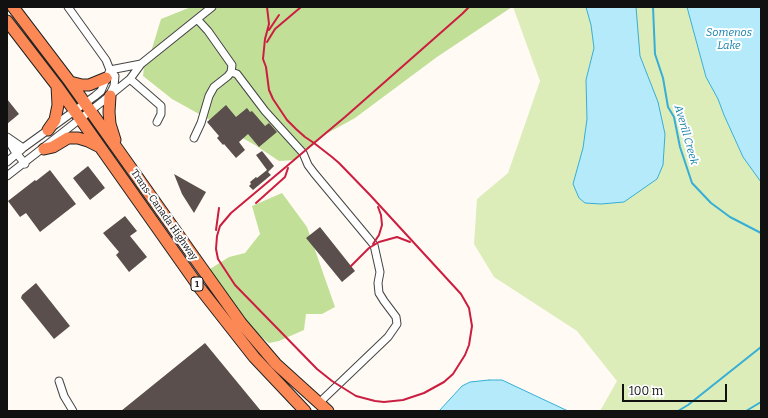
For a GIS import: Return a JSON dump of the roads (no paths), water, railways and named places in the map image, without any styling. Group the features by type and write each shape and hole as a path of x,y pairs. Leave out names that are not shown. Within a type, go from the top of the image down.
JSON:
{"highway":[{"name":"Trans-Canada Highway","path":"13,7 70,82 241,322 276,364 328,411"},
{"name":"Trans-Canada Highway","path":"7,21 101,147 199,287 254,357 305,411"},
{"path":"70,82 89,85 108,74"},
{"path":"48,130 54,120 58,105 56,86"},
{"path":"110,96 110,124 117,148"},
{"path":"44,149 53,147 68,138 88,141 101,147"}],"street":[{"path":"68,7 106,60 108,74 101,91 88,107"},
{"path":"7,162 48,130 110,96 130,79 141,64 212,7"},
{"path":"194,138 202,123 208,96 214,87 228,76 231,72 232,65 208,31 197,19"},
{"path":"108,74 141,64"},
{"path":"231,72 237,74 265,111 303,153 308,165 314,173 374,245 376,248 380,272 378,283 379,293 396,317 397,324 388,337 319,403"},
{"path":"108,74 115,76 114,86 110,96"},
{"path":"130,79 161,106 161,114 157,122"},
{"path":"7,176 44,149 77,115"},
{"path":"7,137 23,148"},
{"path":"7,137 25,164"},
{"path":"59,381 64,396 72,411"}],"water":[{"path":"586,7 636,7 640,56 658,102 665,134 663,165 657,179 624,202 601,204 585,203 579,198 573,184 583,148 587,119 586,80 594,48 591,25"},
{"name":"Somenos Lake","path":"687,7 761,7 761,182 743,157 718,99 706,77"},
{"path":"502,380 568,411 439,411 462,386 470,382"}],"waterway":[{"name":"Averill Creek","path":"653,7 655,54 663,78 668,107 674,117 680,147 692,183 711,203 730,217 761,233"},
{"name":"Averill Creek","path":"678,411 688,405 761,347"},
{"name":"Averill Creek","path":"746,411 761,402"}],"railway":[{"path":"267,7 269,24 265,39 263,59 266,67 269,90 273,99 287,120 305,137 314,143 339,163 370,195 461,294 469,308 472,326 469,345 465,355 453,374 444,382 424,393 403,400 384,402 356,396 332,381 317,369 235,285 218,259 216,249 217,236 220,226 231,213 287,166 314,143 345,117 469,7"},
{"path":"267,42 275,29 301,7"},
{"path":"269,30 279,15"},
{"path":"256,203 285,177 288,168"},
{"path":"373,244 379,235 382,225 378,207"},
{"path":"216,230 219,208"},
{"path":"351,266 369,248 379,242 397,237 410,242"}]}
